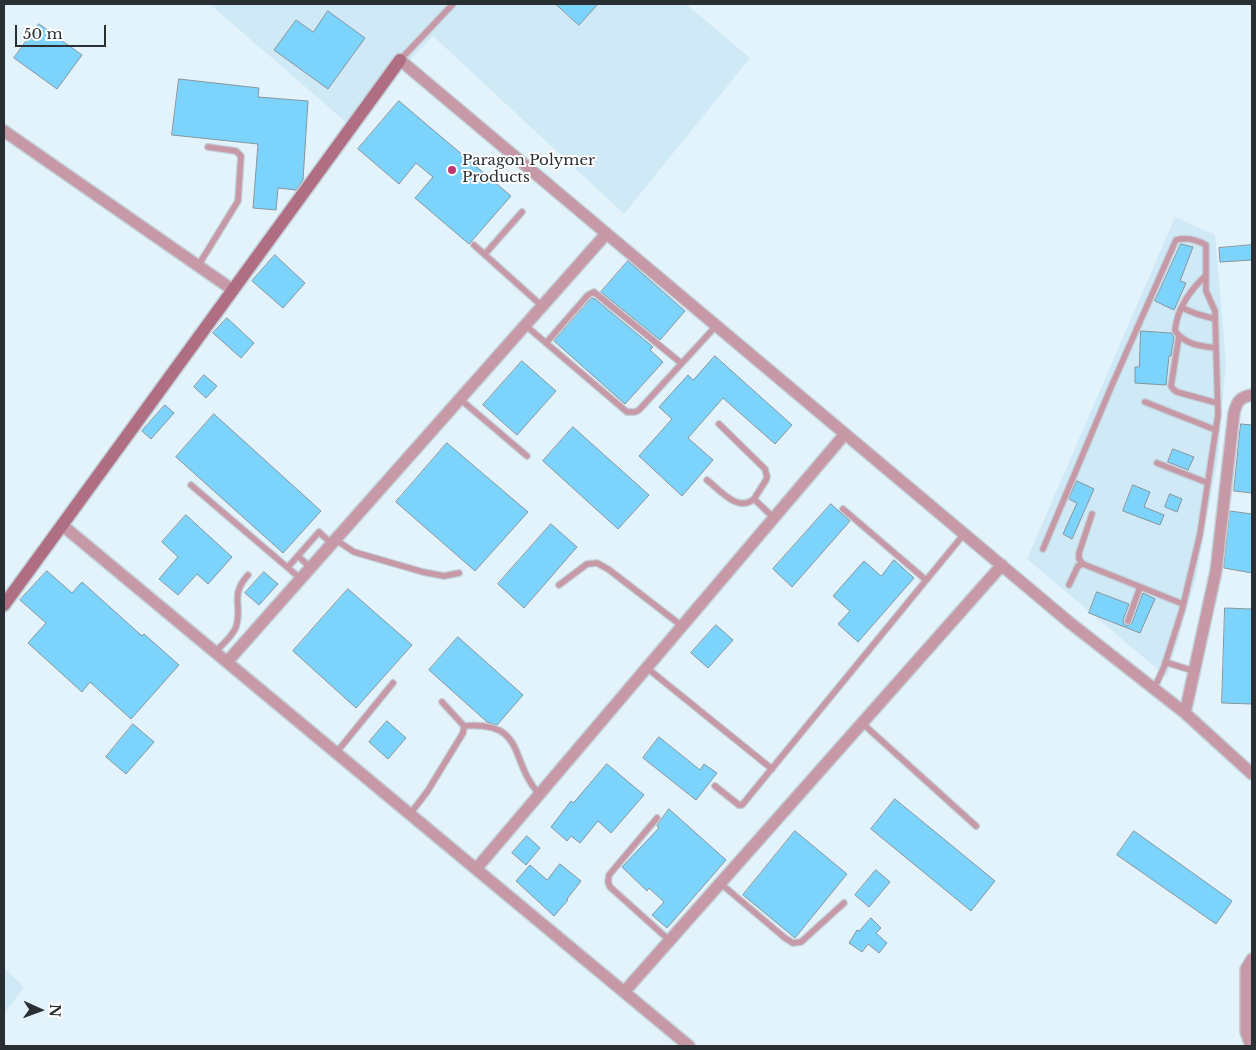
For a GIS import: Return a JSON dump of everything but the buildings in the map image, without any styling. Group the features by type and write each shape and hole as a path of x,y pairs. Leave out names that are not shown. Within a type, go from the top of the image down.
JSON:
{"street":[{"path":"4,605 400,60 1069,622 1185,713 1252,774"},
{"path":"4,131 233,290"},
{"path":"227,662 606,234"},
{"path":"1185,713 1216,571 1234,413 1236,404 1242,397 1252,395"},
{"path":"476,869 845,434"},
{"path":"62,524 689,1046"},
{"path":"624,992 1002,565"},
{"path":"1251,1046 1246,1032 1246,969 1252,959"}],"lane":[{"path":"400,60 453,4"},
{"path":"198,266 238,201 242,166 241,156 236,151 208,147"},
{"path":"485,254 522,212"},
{"path":"1043,548 1176,240 1191,239 1206,245 1206,291 1212,300 1215,311 1216,430 1200,534 1183,604 1165,662 1154,688"},
{"path":"474,245 542,306"},
{"path":"1205,276 1188,295 1176,319 1175,331 1190,343 1216,348"},
{"path":"546,343 588,295 594,292 681,363"},
{"path":"1182,308 1215,319"},
{"path":"525,325 627,412 632,413 639,410 716,326"},
{"path":"1179,336 1171,386 1173,390 1217,403"},
{"path":"460,399 527,456"},
{"path":"1145,402 1216,430"},
{"path":"707,480 738,504 746,504 754,499 767,477 765,469 719,424"},
{"path":"1157,463 1208,483"},
{"path":"191,485 301,578"},
{"path":"754,499 774,518"},
{"path":"843,509 926,580"},
{"path":"1092,514 1079,553 1079,559 1083,564 1183,604"},
{"path":"288,567 318,532 354,552 423,572 444,576 459,573"},
{"path":"715,786 741,805 964,534"},
{"path":"298,556 311,568"},
{"path":"559,585 587,564 597,563 608,569 682,626"},
{"path":"1069,585 1078,566 1083,564"},
{"path":"215,652 234,632 238,613 237,594 240,584 248,575"},
{"path":"1128,621 1140,587"},
{"path":"1165,662 1194,671"},
{"path":"647,668 772,769"},
{"path":"336,753 394,683"},
{"path":"442,702 464,726"},
{"path":"862,723 976,826"},
{"path":"464,726 479,724 500,730 507,736 515,746 531,785 539,794"},
{"path":"410,814 427,792 463,733 464,726"},
{"path":"657,818 609,875 608,882 610,887 670,940"},
{"path":"720,883 793,943 801,942 844,903"}],"shaded area":[{"path":"213,4 686,4 750,58 624,214 433,36 348,124 212,6"},
{"path":"1175,217 1215,235 1226,361 1218,458 1196,578 1167,677 1027,559"},
{"path":"4,968 24,987 4,1014"}],"place":[{"name":"Paragon Polymer Products","path":"452,170"}]}
